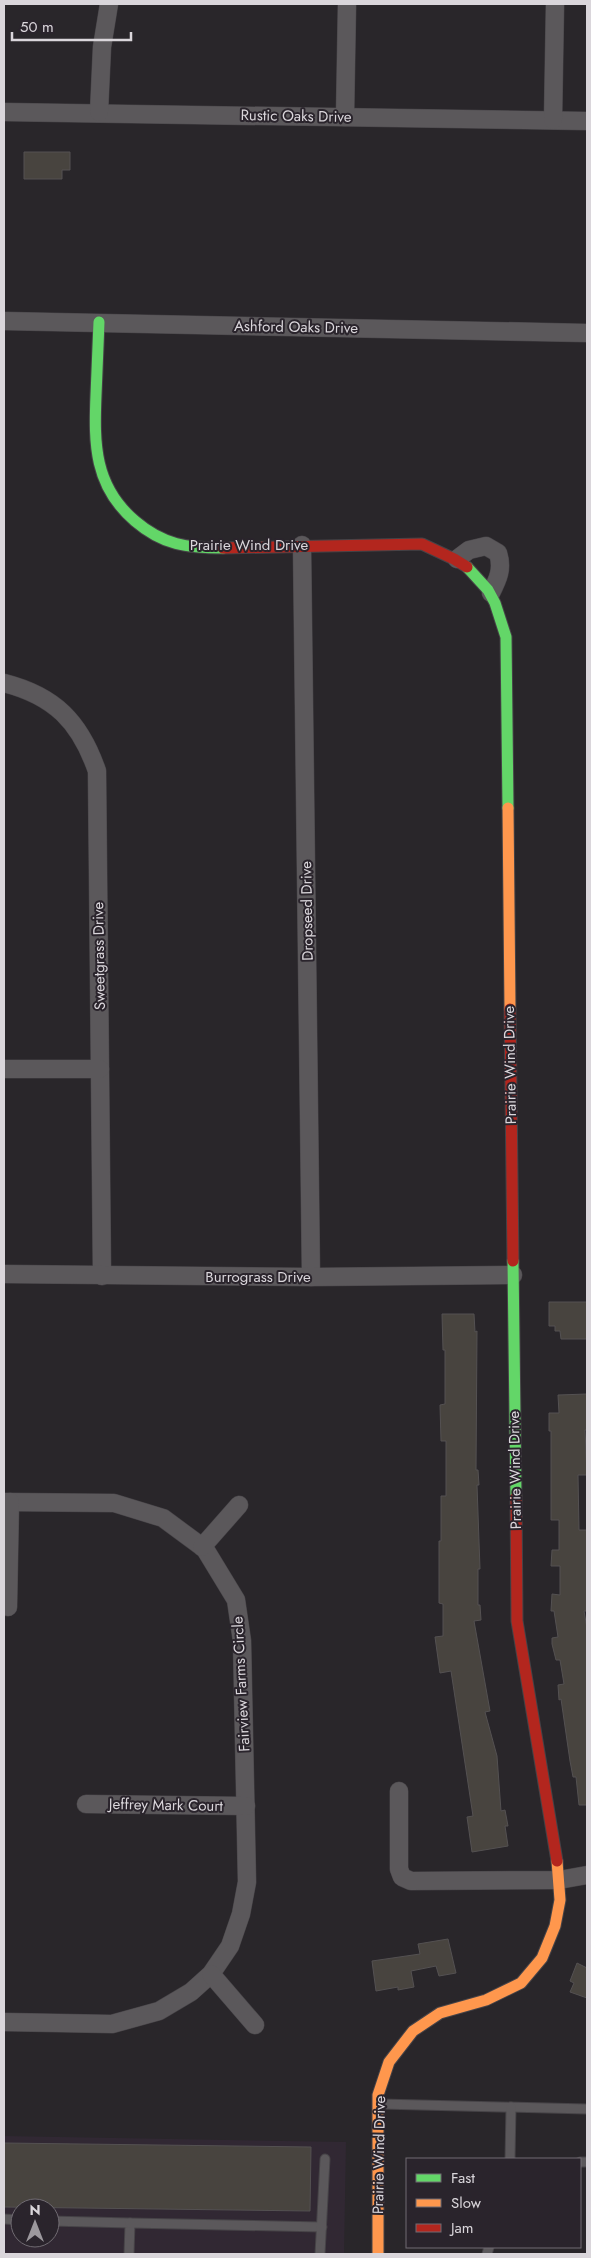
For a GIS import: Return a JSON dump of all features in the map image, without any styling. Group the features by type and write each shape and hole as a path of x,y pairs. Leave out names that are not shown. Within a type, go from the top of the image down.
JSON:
{"street":[{"path":"99,112 102,47 109,4"},
{"path":"345,116 347,4"},
{"path":"553,120 555,4"},
{"name":"Rustic Oaks Drive","path":"4,112 587,120"},
{"name":"Ashford Oaks Drive","path":"4,320 587,333"},
{"name":"Prairie Wind Drive","path":"99,322 96,445 98,464 107,488 124,512 149,533 171,543 197,548 302,544 422,544 446,552 474,573 491,594 502,617 506,637 516,1621 559,1880 560,1900 555,1926 542,1958 521,1983 486,2000 440,2013 413,2031 389,2062 378,2095 378,2254"},
{"name":"Dropseed Drive","path":"302,544 311,1278"},
{"path":"457,559 469,550 486,546 498,553 502,564 499,577 491,594"},
{"name":"Sweetgrass Drive","path":"4,683 24,689 45,699 62,711 88,746 97,771 102,1276"},
{"path":"4,1069 100,1069"},
{"name":"Burrograss Drive","path":"4,1274 311,1278 513,1275"},
{"path":"7,1502 8,1607"},
{"name":"Fairview Farms Circle","path":"4,2022 112,2024 159,2011 191,1992 211,1974 230,1946 242,1914 247,1882 242,1641 236,1600 202,1547 163,1518 114,1503 7,1502"},
{"path":"202,1547 239,1505"},
{"path":"400,1791 399,1869 402,1877 411,1880 559,1880 587,1875"},
{"name":"Jeffrey Mark Court","path":"86,1804 246,1806"},
{"path":"211,1974 255,2025"}],"lane":[{"path":"378,2104 587,2109"},
{"path":"510,2158 511,2107"},
{"path":"320,2254 325,2159"},
{"path":"60,2221 322,2228"},
{"path":"129,2254 130,2224"}],"shaded area":[{"path":"4,2136 346,2142 344,2254 4,2254"}],"building":[{"path":"24,152 70,152 70,170 62,170 62,179 24,179"},
{"path":"549,1302 587,1302 587,1339 561,1339 560,1331 555,1331 555,1326 549,1326"},
{"path":"442,1314 474,1314 475,1332 477,1331 476,1470 478,1470 479,1485 477,1485 480,1569 478,1569 478,1605 480,1605 481,1620 474,1621 490,1711 485,1712 497,1756 501,1811 505,1810 508,1826 505,1826 508,1846 472,1852 467,1817 473,1816 451,1671 440,1673 435,1637 443,1636 443,1604 439,1603 441,1496 446,1496 446,1441 441,1441 440,1405 445,1404 445,1350 443,1350"},
{"path":"587,1394 587,1430 585,1430 587,1475 578,1475 579,1530 587,1530 587,1611 584,1611 587,1628 587,1805 579,1805 576,1777 573,1777 561,1699 559,1700 558,1685 564,1684 560,1660 556,1660 552,1644 552,1638 558,1637 554,1611 551,1611 552,1594 560,1595 560,1566 551,1566 552,1550 559,1550 559,1520 551,1520 551,1431 549,1431 549,1413 559,1413 558,1395"},
{"path":"448,1939 456,1973 439,1976 436,1966 411,1971 414,1987 398,1990 398,1987 376,1991 372,1961 420,1954 418,1944"},
{"path":"577,1963 587,1968 587,1998 570,1992 574,1983 570,1981"},
{"path":"4,2143 311,2147 310,2211 60,2208 60,2198 10,2198 10,2207 4,2207"}],"traffic: fast":[{"path":"99,322 95,430 99,463 111,493 121,508 135,521 145,529 166,540 187,546 223,548"},
{"path":"467,567 488,590 495,603 506,637 508,808"},
{"path":"513,1261 516,1497"}],"traffic: slow":[{"path":"508,808 510,1009"},
{"path":"378,2254 378,2095 389,2062 413,2031 440,2013 486,2000 521,1983 542,1958 555,1926 560,1900 557,1861"}],"traffic: jam":[{"path":"223,548 422,544 467,567"},
{"path":"510,1009 513,1261"},
{"path":"516,1497 517,1621 557,1861"}]}
